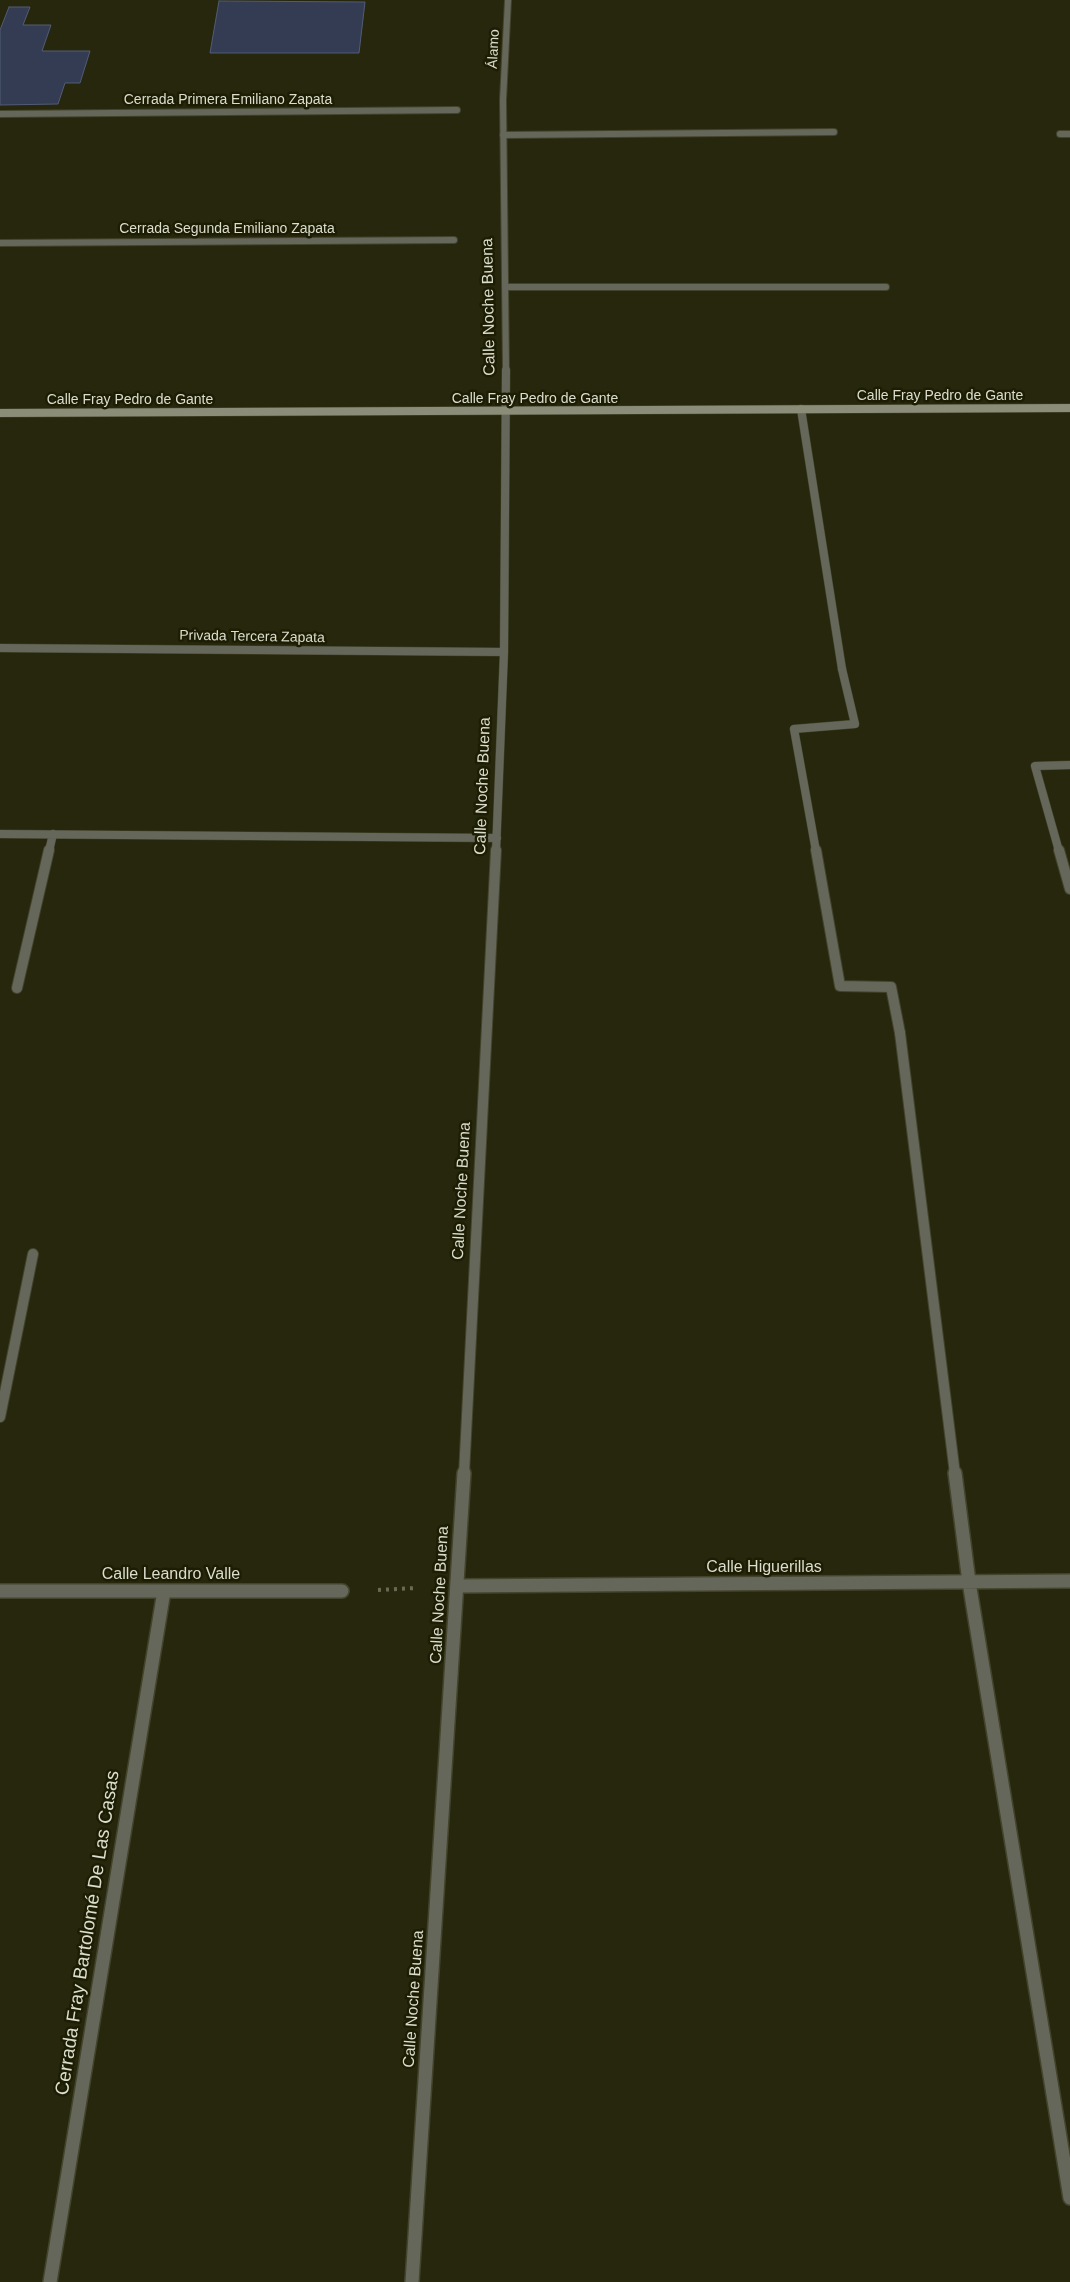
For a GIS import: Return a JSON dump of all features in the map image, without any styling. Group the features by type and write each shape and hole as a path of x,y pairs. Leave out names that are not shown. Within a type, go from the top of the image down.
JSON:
{"main road":[{"name":"Calle Fray Pedro de Gante","path":"0,413 1070,408"}],"street":[{"name":"Álamo","path":"503,100 508,0"},
{"name":"Calle Noche Buena","path":"412,2282 458,1586 498,838 504,652 506,412 503,100"},
{"name":"Cerrada Primera Emiliano Zapata","path":"0,114 457,110"},
{"path":"503,135 834,132"},
{"path":"1060,134 1070,134"},
{"name":"Cerrada Segunda Emiliano Zapata","path":"0,243 454,240"},
{"path":"504,287 886,287"},
{"path":"801,409 842,669 855,724 794,729 840,986 891,988 900,1033 969,1582 1070,2198"},
{"name":"Privada Tercera Zapata","path":"0,648 504,652"},
{"path":"1070,765 1034,766 1070,889"},
{"path":"0,834 498,838"},
{"path":"17,988 54,834"},
{"path":"0,1417 33,1254"},
{"name":"Calle Higuerillas","path":"458,1586 1070,1581"},
{"name":"Cerrada Fray Bartolomé De Las Casas","path":"50,2282 164,1590"},
{"name":"Calle Leandro Valle","path":"0,1591 342,1591"}],"path":[{"path":"342,1591 458,1586"}],"building":[{"path":"219,1 365,2 359,53 210,53"},
{"path":"9,7 30,7 23,25 51,25 42,51 90,51 80,83 65,83 58,104 0,105 0,30"}]}
